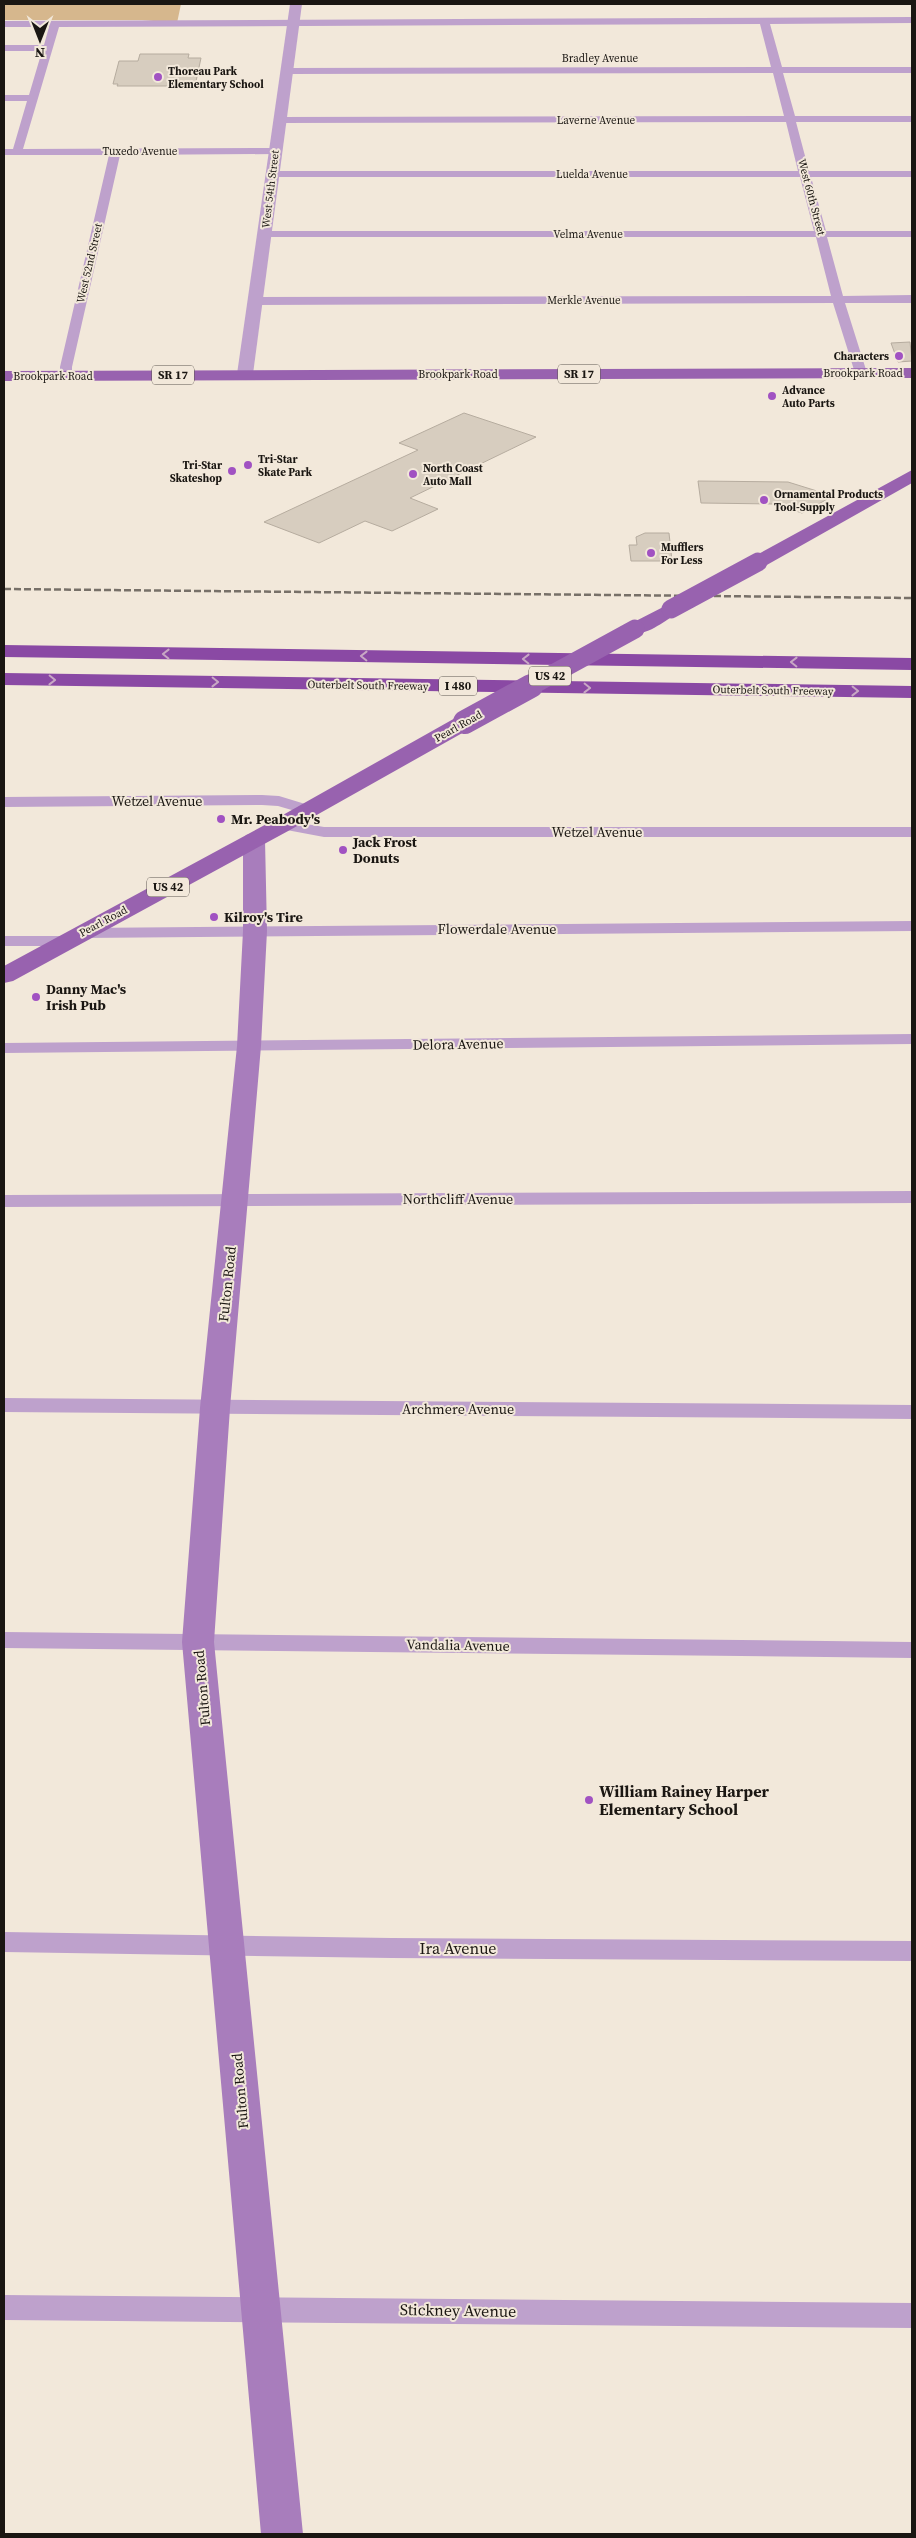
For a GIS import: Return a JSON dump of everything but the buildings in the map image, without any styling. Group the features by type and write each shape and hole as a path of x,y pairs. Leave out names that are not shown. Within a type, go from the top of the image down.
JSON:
{"highway":[{"name":"I 480","path":"4,651 912,664"},
{"name":"Outerbelt South Freeway","path":"4,679 912,692"}],"main road":[{"name":"Brookpark Road","path":"4,376 912,373"},
{"name":"Pearl Road","path":"4,976 282,825 912,476"},
{"name":"Fulton Road","path":"254,840 255,932 248,1046 236,1200 215,1408 198,1642 282,2534"}],"street":[{"name":"West 54th Street","path":"245,374 296,4"},
{"name":"West 60th Street","path":"764,20 838,299 861,373"},
{"path":"4,24 912,20"},
{"path":"17,152 55,24"},
{"path":"4,48 47,48"},
{"name":"Bradley Avenue","path":"287,71 912,70"},
{"path":"4,98 32,98"},
{"name":"Laverne Avenue","path":"280,120 912,119"},
{"name":"West 52nd Street","path":"66,376 66,367 115,151"},
{"name":"Tuxedo Avenue","path":"4,152 275,151"},
{"name":"Luelda Avenue","path":"273,174 912,174"},
{"name":"Velma Avenue","path":"264,234 912,234"},
{"name":"Merkle Avenue","path":"255,301 912,299"},
{"name":"Wetzel Avenue","path":"4,802 262,800 279,802 309,810"},
{"name":"Wetzel Avenue","path":"282,825 324,832 912,832"},
{"name":"Flowerdale Avenue","path":"4,941 255,932 912,926"},
{"name":"Delora Avenue","path":"4,1048 912,1039"},
{"name":"Northcliff Avenue","path":"4,1202 912,1196"},
{"name":"Archmere Avenue","path":"4,1405 912,1412"},
{"name":"Vandalia Avenue","path":"4,1640 912,1650"},
{"name":"Ira Avenue","path":"4,1942 391,1948 912,1951"},
{"name":"Stickney Avenue","path":"4,2307 261,2308 912,2316"}],"shaded area":[{"path":"4,4 181,4 177,23 142,20 4,20"}],"railway":[{"path":"4,589 912,598"}],"place":[{"name":"Thoreau Park Elementary School","path":"158,77"},
{"name":"Characters","path":"899,356"},
{"name":"Advance Auto Parts","path":"772,396"},
{"name":"Tri-Star Skate Park","path":"248,465"},
{"name":"Tri-Star Skateshop","path":"232,471"},
{"name":"North Coast Auto Mall","path":"413,474"},
{"name":"Ornamental Products Tool-Supply","path":"764,500"},
{"name":"Mufflers For Less","path":"651,553"},
{"name":"Mr. Peabody's","path":"221,819"},
{"name":"Jack Frost Donuts","path":"343,850"},
{"name":"Kilroy's Tire","path":"214,917"},
{"name":"Danny Mac's Irish Pub","path":"36,997"},
{"name":"William Rainey Harper Elementary School","path":"589,1800"}]}
